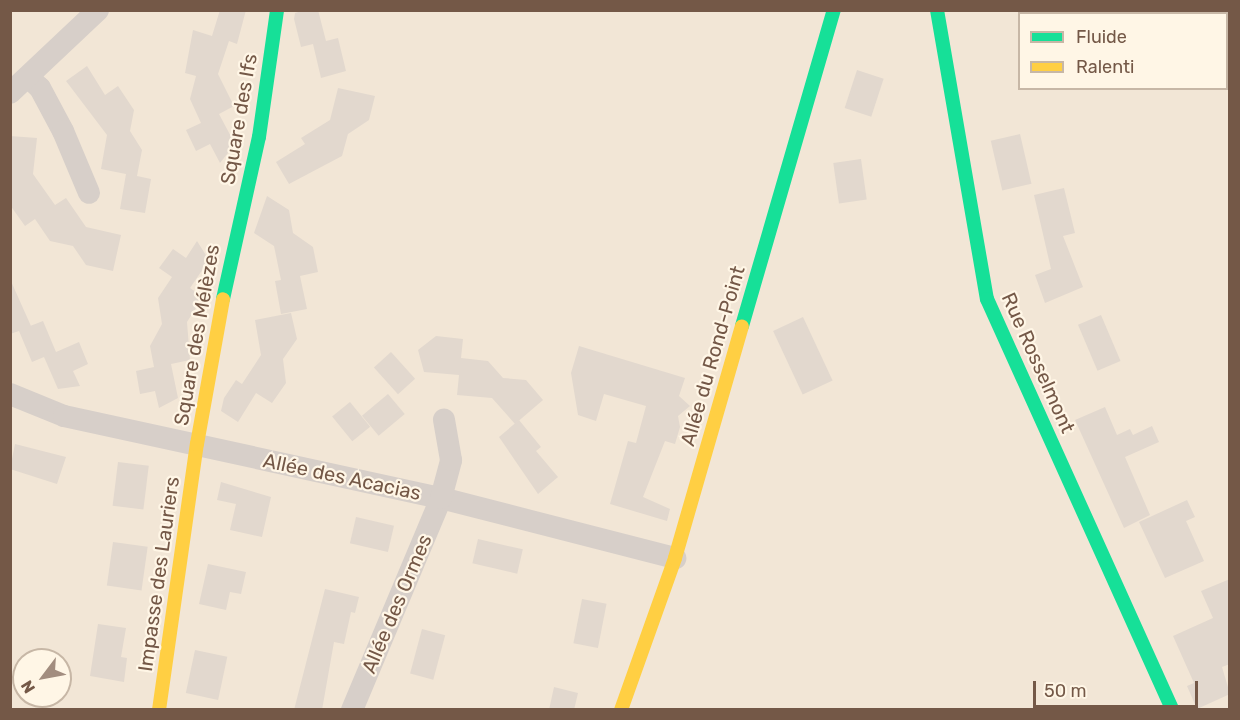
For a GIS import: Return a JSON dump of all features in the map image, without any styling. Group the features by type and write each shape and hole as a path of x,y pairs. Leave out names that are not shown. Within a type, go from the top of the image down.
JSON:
{"street":[{"path":"10,93 98,10"},
{"name":"Square des Ifs","path":"235,234 259,137 277,10"},
{"name":"Allée du Rond-Point","path":"621,710 675,558 834,10"},
{"name":"Rue Rosselmont","path":"936,10 987,299 1173,710"},
{"path":"28,76 40,88 89,194"},
{"name":"Square des Mélèzes","path":"197,444 235,234"},
{"name":"Allée des Acacias","path":"10,394 64,416 441,498 675,558"},
{"name":"Allée des Ormes","path":"352,710 441,498 451,460 444,420"},
{"name":"Impasse des Lauriers","path":"159,710 197,444"}],"shaded area":[{"path":"1053,10 1062,12 1018,12 1018,90 1228,90 1229,52 1229,709 11,709 10,11"}],"building":[{"path":"220,10 246,10 237,44 229,41 218,74 234,106 219,114 235,144 220,163 210,144 196,151 186,130 201,123 190,99 196,76 185,73 193,30 212,36"},
{"path":"318,10 326,41 338,38 346,71 321,78 313,44 301,47 294,19 295,13"},
{"path":"87,66 105,95 118,86 134,110 130,131 142,150 137,176 151,179 145,213 120,209 126,174 101,169 107,135 66,81"},
{"path":"857,70 884,79 871,117 845,108"},
{"path":"338,88 375,96 369,120 348,134 342,156 289,184 276,162 305,144 301,138 330,120"},
{"path":"1020,134 1031,184 1002,190 991,141"},
{"path":"10,136 37,138 33,174 55,205 66,198 86,227 121,235 113,271 86,265 73,246 50,241 35,219 25,226 10,205"},
{"path":"861,159 867,200 839,203 833,163"},
{"path":"1064,188 1075,233 1063,236 1083,287 1045,303 1035,275 1051,269 1034,195"},
{"path":"267,196 289,210 293,233 313,247 318,272 300,276 307,309 281,314 275,281 281,280 274,246 254,233"},
{"path":"197,241 209,260 190,288 203,297 187,322 190,360 171,364 178,398 159,408 155,391 140,394 136,371 154,367 150,346 162,324 158,298 172,277 159,268 173,249 186,258"},
{"path":"10,279 31,326 43,321 56,352 79,342 88,364 73,371 80,386 58,389 44,357 32,362 19,331 10,334"},
{"path":"291,313 297,339 283,359 286,383 272,403 256,393 238,422 221,411 224,398 236,380 242,384 261,355 255,320"},
{"path":"1101,315 1121,361 1098,371 1078,325"},
{"path":"803,317 833,380 803,394 773,331"},
{"path":"436,336 463,339 461,358 488,361 503,378 526,380 543,400 515,424 492,398 457,395 459,375 424,372 418,350"},
{"path":"579,346 685,378 679,396 690,406 678,416 680,427 675,444 665,441 643,497 670,509 667,521 610,504 628,441 636,443 646,406 604,394 596,421 578,415 571,373"},
{"path":"391,352 415,379 398,394 374,367"},
{"path":"388,394 405,414 379,436 362,416"},
{"path":"350,402 370,427 352,441 332,416"},
{"path":"1105,407 1117,435 1130,429 1133,435 1152,426 1159,442 1125,457 1150,515 1124,528 1075,420"},
{"path":"519,420 541,447 536,451 558,477 538,494 499,437"},
{"path":"15,444 66,457 57,484 10,469"},
{"path":"118,462 149,466 143,509 113,506"},
{"path":"221,482 271,497 262,537 230,530 236,504 217,500"},
{"path":"1187,500 1195,517 1186,521 1204,561 1165,578 1139,522"},
{"path":"356,517 394,526 388,552 350,543"},
{"path":"478,539 523,549 517,574 472,563"},
{"path":"113,542 148,547 142,590 107,586"},
{"path":"208,564 246,572 241,594 230,592 226,610 199,604"},
{"path":"1230,579 1230,664 1222,667 1230,694 1197,709 1187,686 1194,683 1173,636 1213,618 1201,591"},
{"path":"325,589 359,597 355,613 351,612 344,644 334,642 322,710 294,710"},
{"path":"582,599 607,604 598,648 573,643"},
{"path":"98,624 126,628 121,657 127,658 124,682 90,676"},
{"path":"422,629 445,635 433,680 410,673"},
{"path":"195,650 227,657 218,700 186,693"},
{"path":"554,687 578,693 574,710 549,710"}],"traffic: fast":[{"path":"223,299 259,137 277,10"},
{"path":"742,326 834,10"},
{"path":"937,10 987,299 1173,710"}],"traffic: slow":[{"path":"159,710 197,444 223,299"},
{"path":"621,710 675,558 742,326"}]}
